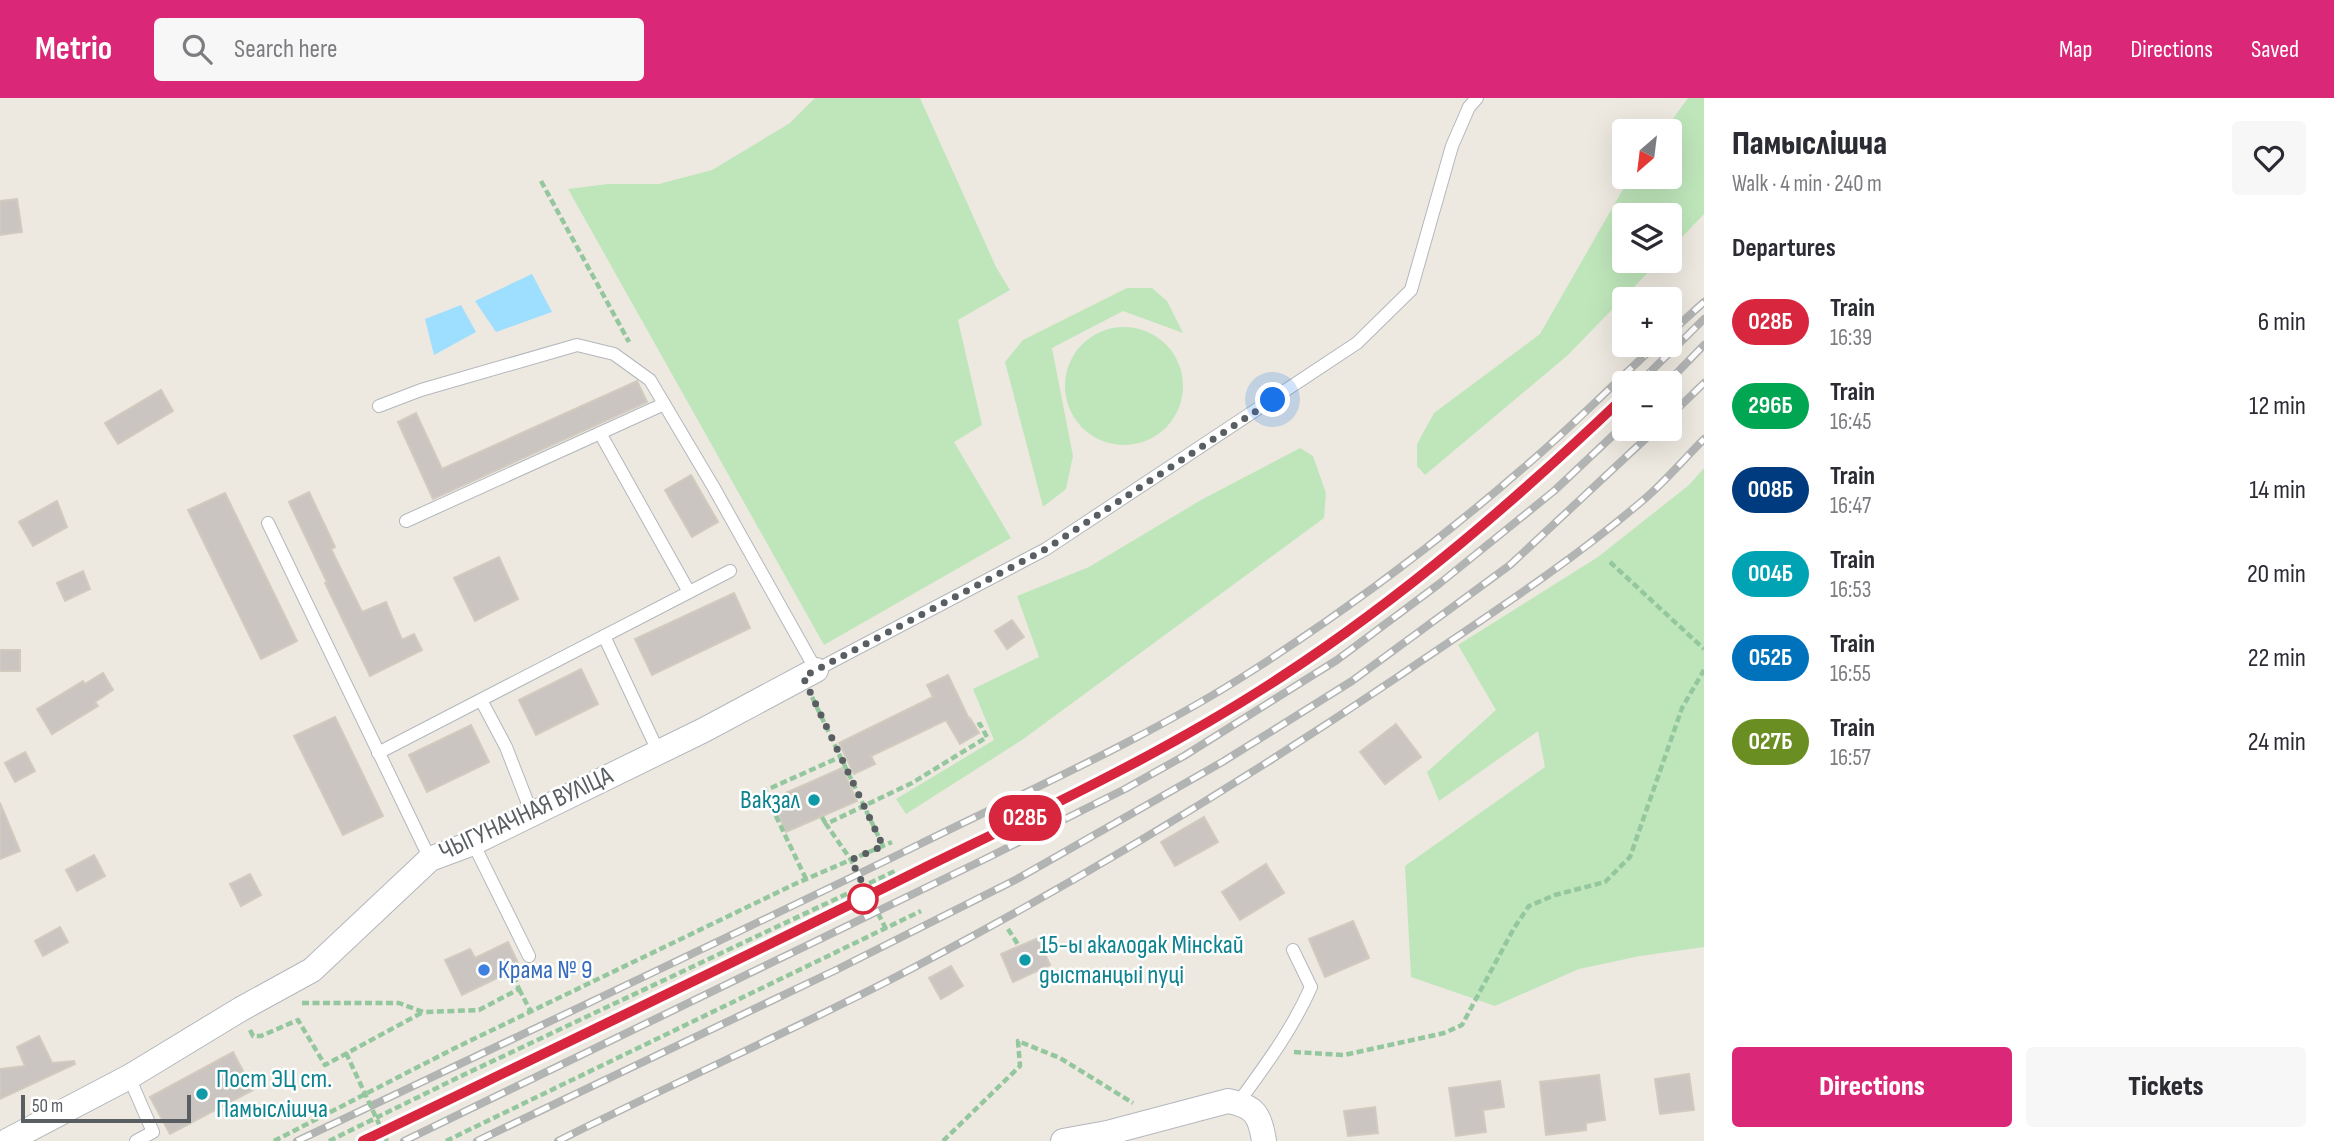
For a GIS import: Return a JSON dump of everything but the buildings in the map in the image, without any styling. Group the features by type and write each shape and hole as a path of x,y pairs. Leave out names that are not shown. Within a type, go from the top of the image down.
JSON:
{"street":[{"name":"ЧЫГУНАЧНАЯ ВУЛІЦА","path":"7,1141 129,1077 312,970 430,859 473,843 704,730 809,673"},
{"path":"1063,1141 1227,1101 1246,1105 1261,1120 1264,1141"}],"lane":[{"path":"379,405 421,390 577,345 614,354 650,380 714,488 809,673 1046,549 1357,343 1411,290 1452,146 1469,107 1477,98"},
{"path":"405,521 664,404"},
{"path":"600,433 689,592"},
{"path":"268,523 430,859"},
{"path":"378,753 730,571"},
{"path":"604,636 658,751"},
{"path":"481,700 506,747 532,814"},
{"path":"473,843 529,957"},
{"path":"1238,1103 1276,1052 1311,988 1293,950"},
{"path":"129,1077 153,1132 136,1141"}],"path":[{"path":"541,181 630,345"},
{"path":"1610,562 1704,649"},
{"path":"1276,1052 1344,1055 1444,1033 1462,1025 1514,928 1529,906 1555,895 1605,882 1630,858 1682,708 1704,670"},
{"path":"809,673 840,757 883,846"},
{"path":"826,824 912,783 987,737 980,724 975,726"},
{"path":"806,879 764,791 840,757"},
{"path":"822,817 851,860 886,929"},
{"path":"274,1141 455,1048 806,879 892,842"},
{"path":"375,1117 895,871"},
{"path":"445,1141 921,911"},
{"path":"1008,929 1019,946"},
{"path":"512,971 531,1012"},
{"path":"271,992 301,1003 399,1003 423,1012 479,1010 519,989"},
{"path":"261,1036 298,1020 325,1065 423,1012"},
{"path":"943,1141 1020,1066 1018,1041 1060,1058 1125,1097 1157,1120"},
{"path":"346,1053 387,1141"},
{"path":"330,1141 459,1077"}],"green space":[{"path":"815,98 920,98 996,267 1010,290 958,320 982,425 954,442 1011,538 824,645 568,189 608,184 659,184 712,170 790,123"},
{"path":"1688,98 1704,98 1704,214 1682,237 1682,203 1615,203 1623,189 1682,189 1682,119 1673,119"},
{"path":"1612,208 1612,273 1647,273 1634,287 1612,287 1612,310 1568,355 1425,475 1417,466 1417,444 1434,413 1540,334"},
{"path":"1127,288 1152,288 1167,301 1183,333 1123,311 1052,348 1073,456 1066,489 1043,507 1005,362 1023,340"},
{"path":"1124,327 1147,331 1166,344 1179,363 1183,386 1179,409 1166,428 1147,441 1124,445 1101,441 1082,428 1069,409 1065,386 1069,363 1082,344 1101,331"},
{"path":"1300,448 1313,456 1326,493 1324,518 1022,740 906,814 896,799 994,740 973,689 1039,657 1017,596 1089,567 1201,500"},
{"path":"1704,468 1704,947 1640,956 1579,969 1495,1006 1411,977 1405,866 1545,767 1538,731 1439,801 1427,772 1496,710 1458,645 1598,557 1689,485"}],"water":[{"path":"532,274 552,312 496,332 475,301"},
{"path":"461,305 476,332 434,355 425,319"}],"railway":[{"path":"1682,322 1704,302"},
{"path":"1651,371 1704,319"},
{"path":"1679,371 1704,345"},
{"path":"297,1141 1045,784 1173,718 1255,669 1324,623 1425,549 1539,454 1643,357"},
{"path":"1682,404 1704,383"},
{"path":"363,1141 1014,824 1194,730 1326,646 1415,580 1501,509 1612,408"},
{"path":"404,1141 983,860 1125,789 1184,756 1337,660 1439,584 1554,491 1612,436"},
{"path":"558,1141 911,969 1098,866 1220,792 1340,715 1553,570 1649,495 1704,439"},
{"path":"477,1141 836,970 1017,879 1224,761 1352,681 1510,565 1643,441"}],"train":[{"name":"028Б","path":"363,1141 869,896 1179,739 1329,644 1429,570 1537,479 1612,408"}],"place":[{"name":"Вакзал","path":"814,800"},
{"name":"15-ы акалодак Мінскай дыстанцыі пуці","path":"1025,960"},
{"name":"Крама № 9","path":"484,970"},
{"name":"Пост ЭЦ ст. Памыслішча","path":"202,1094"}],"route":[{"path":"863,899 869,896 851,860 883,846 803,677 1046,549 1273,400"}]}
